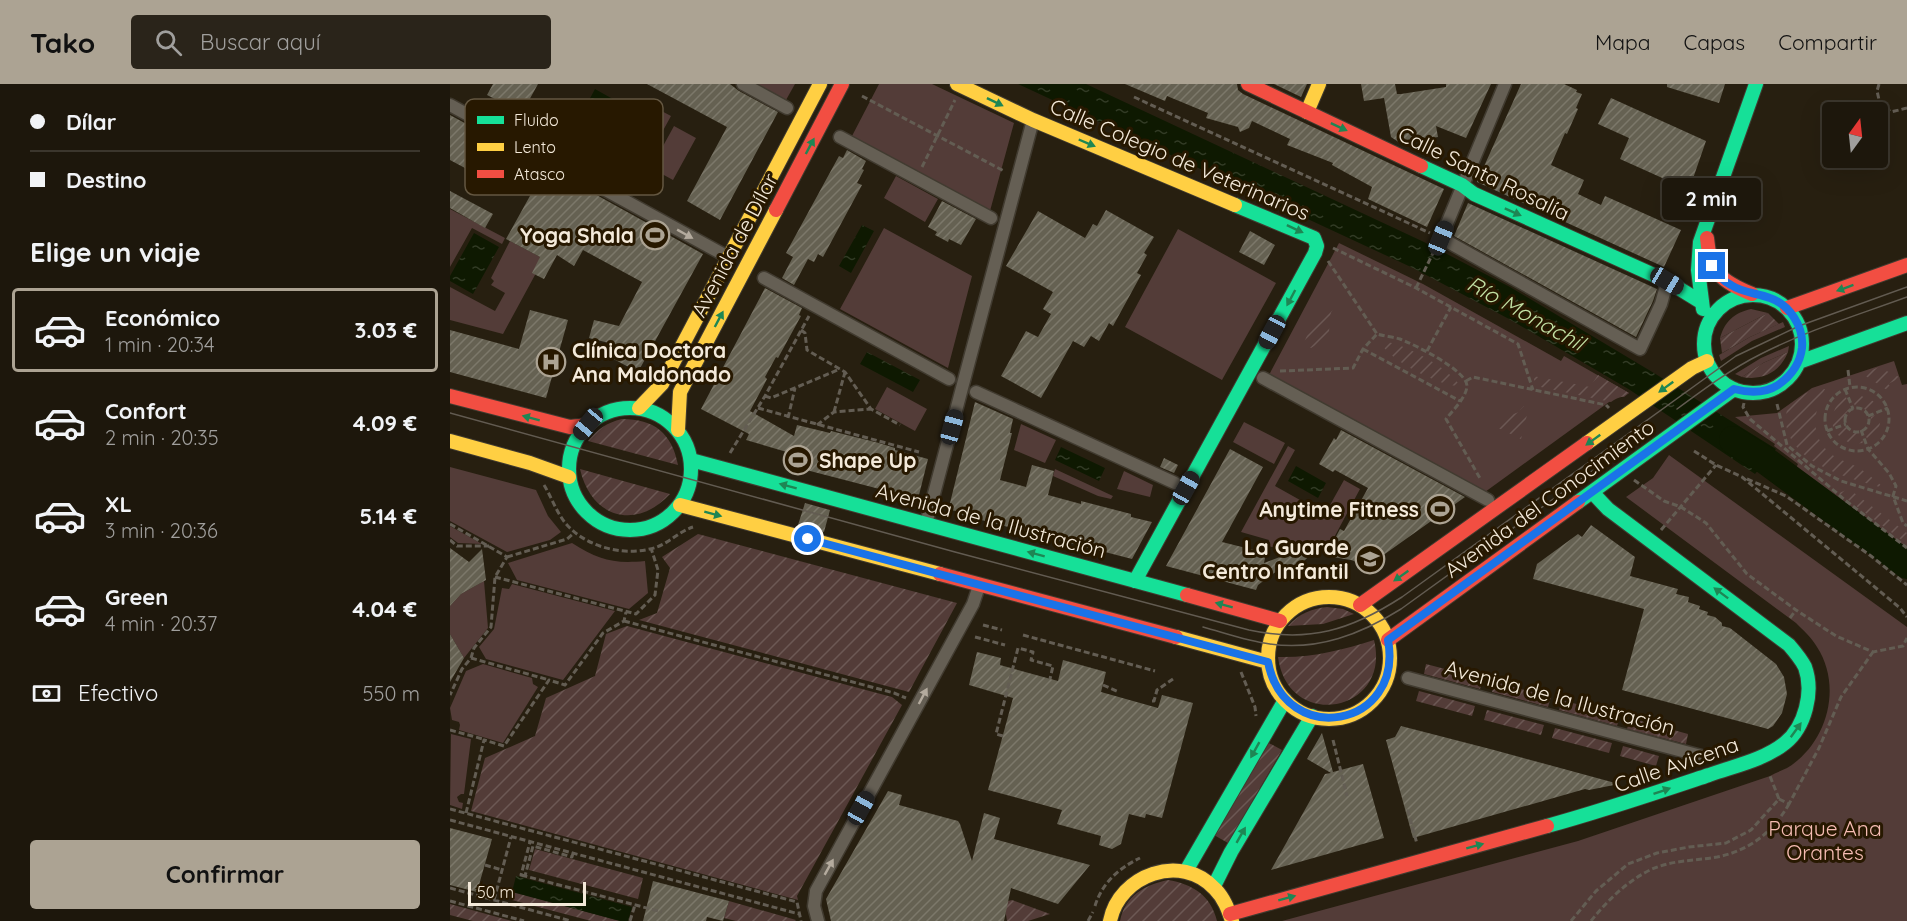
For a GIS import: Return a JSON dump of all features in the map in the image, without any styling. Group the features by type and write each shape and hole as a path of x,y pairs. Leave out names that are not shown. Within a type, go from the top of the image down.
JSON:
{"main road":[{"name":"Avenida de Dílar","path":"639,408 662,384 820,84"},
{"name":"Avenida de Dílar","path":"678,430 680,392 843,84"},
{"name":"Calle Santa Rosalía","path":"1248,84 1462,185 1474,195 1667,281 1701,302"},
{"path":"1307,112 1319,84"},
{"path":"1706,224 1708,252 1712,266 1720,277 1730,285 1752,294 1771,298 1787,309 1794,316 1802,335 1799,362 1788,378 1772,389 1759,392 1740,390 1719,379 1707,361 1704,343 1707,325 1701,302 1698,256 1706,224 1756,84"},
{"name":"Calle Colegio de Veterinarios","path":"957,90 1314,238 1317,246 1315,254 1262,374"},
{"path":"1787,309 1907,265"},
{"path":"1707,325 1718,309 1734,299 1752,294"},
{"path":"1799,362 1907,322"},
{"name":"Avenida del Conocimiento","path":"1360,605 1692,368 1707,361"},
{"path":"1135,581 1262,374"},
{"name":"Avenida del Conocimiento","path":"1388,640 1677,430 1720,400 1740,390"},
{"path":"450,396 570,427 588,424"},
{"path":"621,408 639,408 654,412 678,430 687,444 691,460 691,479 686,496 680,505 660,523 644,529 627,530 610,527 595,519 583,508 574,493 569,477 570,455 579,435 588,424 603,414 621,408"},
{"path":"450,441 550,469 569,477"},
{"name":"Avenida de la Ilustración","path":"691,460 1281,621"},
{"name":"Calle Avicena","path":"1231,917 1610,809 1762,757 1789,740 1803,722 1808,698 1805,666 1796,653 1789,645 1608,509 1592,492"},
{"path":"680,505 1268,662"},
{"path":"1317,598 1339,598 1360,605 1376,619 1388,640 1390,651 1388,674 1383,686 1367,706 1345,716 1334,718 1312,716 1298,709 1285,700 1274,682 1268,662 1271,639 1281,621 1297,606 1317,598"},
{"path":"1186,871 1285,700"},
{"path":"1214,886 1236,843 1312,716"},
{"path":"1110,921 1123,893 1141,878 1168,869 1197,875 1214,886 1224,900 1231,917"}],"street":[{"path":"743,84 787,108"},
{"path":"1505,84 1440,241 1640,349 1661,304 1666,286"},
{"path":"450,105 465,113"},
{"path":"926,524 1033,120"},
{"path":"840,137 991,218"},
{"path":"615,195 728,257"},
{"path":"764,278 949,379"},
{"path":"1262,374 1487,494"},
{"path":"976,392 1175,483"},
{"path":"818,921 814,906 816,891 973,604 979,586"},
{"name":"Avenida de la Ilustración","path":"1408,678 1701,756"}],"path":[{"path":"1879,84 1877,91 1880,104 1890,112 1907,108"},
{"path":"917,178 957,90"},
{"path":"862,96 1004,171"},
{"path":"1134,98 1440,241 1416,288"},
{"path":"1333,248 1416,288 1518,344 1533,390"},
{"path":"1327,260 1377,334 1399,339 1427,351 1466,381 1467,387 1460,401 1446,419 1487,494"},
{"path":"1427,351 1451,307"},
{"path":"729,455 808,318"},
{"path":"801,330 805,333 807,350 845,372 871,409 900,425"},
{"path":"1262,374 1353,368 1363,349 1377,334"},
{"path":"1363,349 1460,401"},
{"path":"765,396 771,398 840,369"},
{"path":"1848,370 1850,387"},
{"path":"834,412 845,372"},
{"path":"1466,381 1473,377 1606,405 1612,412"},
{"path":"1850,387 1869,389 1877,393 1888,408 1888,428 1884,437 1868,449 1849,450 1840,446 1827,431 1826,411 1836,394 1845,389 1850,387"},
{"path":"788,418 795,388"},
{"path":"1845,389 1853,409"},
{"path":"1740,390 1743,407 1750,419 1845,500 1907,548"},
{"path":"1778,404 1788,445 1812,466 1841,481 1907,501"},
{"path":"758,408 919,452"},
{"path":"1868,416 1888,408"},
{"path":"816,425 834,412 871,409"},
{"path":"1853,409 1864,410 1868,416 1867,426 1861,430 1854,431 1846,424 1846,416 1853,409"},
{"path":"1827,431 1846,424"},
{"path":"1861,430 1868,449 1889,473 1896,486 1893,496 1903,523 1907,526"},
{"path":"1694,451 1716,465 1786,496 1871,556 1907,585"},
{"path":"1652,542 1716,465"},
{"path":"1619,472 1664,501 1681,507 1706,523 1747,574 1836,636 1873,652 1904,646 1907,638"},
{"path":"1742,477 1900,608 1907,617"},
{"path":"543,484 568,527 601,546 623,552 640,552 675,538 696,526"},
{"path":"450,524 507,557"},
{"path":"450,695 462,669 471,658 474,648 491,627 495,577 507,557 567,539 576,532"},
{"path":"450,540 457,546 490,546"},
{"path":"495,577 636,614 655,595 658,570 651,548"},
{"path":"1790,618 1796,610"},
{"path":"624,621 626,612"},
{"path":"471,658 565,685 603,633 624,621 894,693 918,705"},
{"path":"983,625 1002,630"},
{"path":"1023,635 1155,671"},
{"path":"975,637 1005,645"},
{"path":"1003,736 996,734 1018,648 1033,652 1031,660 1053,666 1050,678"},
{"path":"1591,921 1622,887 1650,870 1680,860 1718,856 1744,849 1762,838 1782,816 1819,748 1841,697 1873,652"},
{"path":"1234,668 1240,670 1244,678 1255,707 1255,721"},
{"path":"1152,701 1154,701 1157,690 1173,679"},
{"path":"450,730 504,746 549,680"},
{"path":"1103,685 1119,692"},
{"path":"466,813 484,740"},
{"path":"1333,740 1347,796"},
{"path":"1770,776 1779,799 1789,804"},
{"path":"1571,921 1596,891 1628,864 1656,853 1726,843 1751,830 1779,799"},
{"path":"450,809 797,902 801,921"},
{"path":"1410,810 1408,811 1417,843"},
{"path":"450,820 800,914"},
{"path":"494,900 511,837"},
{"path":"530,842 521,875 662,912"},
{"path":"525,876 533,846 572,857 573,853"},
{"path":"1088,921 1094,912 1099,896 1111,878 1132,862 1143,857"},
{"path":"485,865 502,870"},
{"path":"450,888 571,921"},
{"path":"450,901 524,921"},
{"path":"630,921 635,905"}],"green space":[{"path":"757,84 795,84 786,100"},
{"path":"879,84 932,84 1014,123 990,211 852,136"},
{"path":"663,112 671,116 663,131"},
{"path":"674,126 696,138 673,180 663,175 663,146"},
{"path":"896,176 938,199 925,222 884,198"},
{"path":"450,209 505,238 502,244 472,228 450,267"},
{"path":"884,228 972,276 948,368 840,309"},
{"path":"1178,229 1276,283 1222,380 1125,327"},
{"path":"510,241 540,257 535,275 503,334 450,320 450,287 495,311 505,293 491,285 494,281 491,278"},
{"path":"1339,243 1423,284 1561,361 1564,356 1629,393 1624,397 1616,397 1485,492 1269,375"},
{"path":"1327,304 1330,304 1333,309 1328,338 1311,348 1303,346 1319,313"},
{"path":"1751,309 1768,313 1720,338 1731,319"},
{"path":"1768,313 1779,324 1722,353 1720,338"},
{"path":"1783,322 1785,327 1752,341 1721,361 1719,355"},
{"path":"1380,341 1411,350 1424,357 1446,371 1460,386 1440,382 1415,371 1392,356"},
{"path":"1789,346 1788,352 1763,363 1742,377 1735,374 1761,358"},
{"path":"1788,352 1780,365 1770,373 1757,378 1742,377 1763,363"},
{"path":"1894,361 1902,385 1907,384 1907,555 1795,470 1798,464 1774,446 1775,444 1735,417 1777,413 1812,388"},
{"path":"1879,367 1900,378 1888,384 1891,387 1887,390 1864,375"},
{"path":"1598,375 1629,393 1611,402 1536,386 1533,376 1590,387"},
{"path":"887,387 927,409 915,431 875,409"},
{"path":"1825,389 1817,408 1816,417 1817,435 1821,444 1837,458 1871,476 1884,488 1829,470 1815,463 1794,444 1786,427 1787,408 1806,393"},
{"path":"1859,395 1873,401 1879,409 1869,413 1862,407 1855,406 1851,396"},
{"path":"1846,397 1850,409 1845,414 1844,422 1833,427 1835,410"},
{"path":"1524,406 1528,411 1521,439 1494,426 1505,417 1519,412"},
{"path":"1880,413 1878,429 1868,441 1864,432 1870,425 1871,417"},
{"path":"622,419 643,422 660,430 671,444 678,465 588,441 603,427"},
{"path":"1244,422 1285,443 1274,464 1233,442"},
{"path":"1021,424 1056,440 1045,463 1014,450"},
{"path":"1846,427 1852,432 1860,433 1863,443 1847,442 1835,431"},
{"path":"1288,446 1295,450 1275,486 1325,514 1344,480 1360,489 1329,547 1293,552 1268,546 1269,540 1241,532"},
{"name":"Parque Ana Orantes","path":"1669,455 1907,627 1907,921 1282,921 1578,841 1770,776 1801,758 1812,745 1827,714 1829,697 1829,679 1825,663 1813,640 1796,623 1626,497 1653,478"},
{"path":"450,467 536,490 548,516 561,532 550,540 507,552 450,521"},
{"path":"580,469 670,494 657,506 643,513 616,514 604,508 594,499"},
{"path":"1055,469 1113,496 1111,499 1098,496 1053,476"},
{"path":"1124,471 1153,485 1150,497 1117,489"},
{"path":"1849,489 1907,533 1907,544 1839,493"},
{"path":"450,526 482,544 458,543 450,537"},
{"path":"698,534 957,603 909,692 639,620 657,613 670,568 662,557"},
{"path":"572,543 607,560 645,561 648,593 629,609 517,580 508,563"},
{"path":"484,581 488,628 464,658 450,634 450,606 461,594"},
{"path":"512,584 615,611 563,680 486,659 479,647 494,629 502,588 509,589"},
{"path":"1327,607 1343,609 1354,614 1323,624 1288,626 1306,612"},
{"path":"627,626 892,697 902,705 797,896 798,900 471,811 485,758 535,736 546,698 595,676 606,634"},
{"path":"1374,640 1375,665 1368,684 1354,697 1336,704 1318,704 1300,696 1286,681 1278,657 1327,653"},
{"path":"483,664 532,678 533,684 538,687 503,743 459,730 459,722 452,720 450,708 466,671"},
{"path":"1426,664 1483,679 1480,689 1424,674"},
{"path":"1495,682 1551,697 1548,707 1492,692"},
{"path":"1419,691 1475,706 1472,716 1416,701"},
{"path":"1562,700 1620,716 1617,726 1559,710"},
{"path":"1487,710 1544,725 1541,735 1484,720"},
{"path":"1630,718 1688,734 1686,744 1627,729"},
{"path":"1555,728 1612,743 1609,753 1552,738"},
{"path":"451,734 471,739 464,794 457,797 459,802 463,803 462,809 450,805"},
{"path":"1267,742 1282,750 1228,843 1214,835"},
{"path":"1623,746 1659,756 1656,766 1620,756"},
{"path":"535,849 643,878 638,899 529,870"},
{"path":"1168,880 1185,884 1199,892 1210,904 1217,921 1120,921 1131,898 1151,885"},
{"path":"514,892 620,921 591,921 512,900"},
{"path":"1012,900 1050,914 1028,921 1007,921 1004,902"},
{"path":"729,901 796,920 736,921 724,918"},
{"path":"450,904 512,921 473,921 450,915"}],"water":[{"path":"1018,84 1086,84 1424,242 1510,287 1776,449 1755,474 1630,390 1509,319 1413,268"},
{"path":"595,89 613,99 590,99"},
{"path":"862,225 874,231 851,273 839,266"},
{"path":"474,233 499,247 473,294 450,281 450,276"},
{"path":"867,352 920,380 913,392 860,364"},
{"path":"1061,447 1105,468 1099,481 1055,460"},
{"path":"1296,466 1326,483 1318,498 1288,481"},
{"path":"516,876 632,907 628,921 620,921 512,892"}],"building":[{"path":"493,84 538,84 530,99 495,99 487,95"},
{"path":"647,84 730,84 778,112 720,220 687,201 727,127"},
{"path":"1125,84 1237,84 1238,90 1243,94 1444,189 1427,227 1368,199 1372,187 1332,165 1333,163 1287,145 1290,139 1252,121 1249,128 1240,132 1238,127 1206,118 1208,113 1167,96 1165,101"},
{"path":"1274,84 1307,84 1301,97"},
{"path":"1361,84 1395,84 1397,94 1401,94 1446,87 1446,84 1491,84 1466,138 1436,126 1438,137 1400,143 1391,137 1384,98 1364,101"},
{"path":"1521,84 1564,84 1582,94 1576,108 1578,109 1551,165 1584,180 1578,194 1601,205 1605,196 1681,230 1664,267 1477,182"},
{"path":"1667,84 1725,84 1719,103 1667,87"},
{"path":"1611,98 1706,141 1689,190 1620,159 1629,138 1598,124"},
{"path":"450,115 465,123 465,168 450,160"},
{"path":"847,150 866,161 857,183 862,185 823,257 818,254 814,262 808,259 794,285 782,278 793,257 786,253 839,156 843,158"},
{"path":"450,191 493,214 485,228 450,208"},
{"path":"530,195 597,195 703,254 638,372 604,354 609,343 589,338 594,320 619,326 642,282 583,250 574,266 557,255 544,279 532,273 540,257 506,239"},
{"path":"942,201 976,219 961,245 949,239 948,242 935,235 937,232 928,227"},
{"path":"1468,203 1657,289 1636,337 1454,236"},
{"path":"1106,210 1154,237 1144,253 1147,255 1137,273 1141,275 1113,326 1109,323 1099,341 1091,336 1084,347 1073,341 1041,398 1001,376 1026,331 1038,337 1051,314 1043,309 1053,292 1006,266 1038,211 1085,238 1093,224 1097,226"},
{"path":"1250,231 1275,245 1264,265 1239,252"},
{"path":"765,288 802,308 799,315 801,316 765,377 767,379 750,411 794,436 797,425 879,443 928,459 918,499 787,465 790,453 746,440 749,434 701,409"},
{"path":"530,310 568,320 546,398 450,372 450,330 519,349"},
{"path":"975,402 1013,419 1010,433 1012,433 1000,480 1026,487 1032,465 1054,471 1048,495 1081,504 1081,501 1152,522 1132,559 950,510"},
{"path":"1341,430 1465,497 1368,566 1351,560 1326,556 1340,529 1344,531 1368,488 1319,464"},
{"path":"1230,449 1263,467 1222,542 1266,553 1264,563 1301,549 1319,546 1301,564 1288,565 1274,573 1258,585 1256,590 1166,566"},
{"path":"1164,458 1178,465 1174,473 1160,467"},
{"path":"805,503 830,510 824,532 798,525"},
{"path":"1591,525 1635,557 1630,576 1678,589 1676,594 1689,597 1688,602 1700,606 1699,609 1715,617 1722,623 1722,626 1730,628 1776,664 1784,677 1787,694 1782,713 1773,726 1768,729 1622,690 1644,609 1533,579 1537,564 1578,534 1582,537"},
{"path":"450,548 469,562 482,549 486,580 461,594 450,606"},
{"path":"450,634 464,658 450,682"},
{"path":"977,652 1001,658 1000,665 1058,681 1063,660 1106,672 1101,692 1158,708 1162,695 1193,703 1162,818 1146,814 1145,818 1129,814 1121,844 1112,849 1099,845 1101,836 1057,824 1062,810 988,790 1013,698 969,685"},
{"path":"1401,726 1619,784 1585,789 1413,838 1386,740 1395,737"},
{"path":"1322,733 1333,772 1363,764 1384,838 1271,870 1325,774 1331,773 1307,759"},
{"path":"888,791 902,795 899,805 958,821 972,861 984,813 1000,818 994,839 1090,865 1058,904 1011,888 1004,921 831,921 826,899"},
{"path":"450,828 492,839 477,892 450,885"},
{"path":"653,881 729,901 723,921 707,917 706,921 643,921"}],"waterway":[{"name":"Río Monachil","path":"1733,440 1766,461 1907,565"}],"tram line":[{"path":"450,413 1249,630 1271,634 1310,634 1329,631 1365,618 1402,597 1736,356 1799,326 1907,287"},
{"path":"1677,409 1728,373 1779,345 1907,297"},
{"path":"1203,627 1253,641 1288,646 1322,643 1355,633 1401,609 1624,448"}],"traffic: fast":[{"path":"1703,309 1698,270 1700,242 1756,84"},
{"path":"1421,166 1462,185 1474,194 1667,281 1701,302"},
{"path":"1135,581 1317,246 1314,238 1235,205"},
{"path":"1753,295 1772,299 1787,310 1798,325 1802,344 1798,363 1787,378 1772,389 1753,393 1734,389 1719,378 1708,363 1704,344 1708,325 1719,310 1734,299 1753,295"},
{"path":"1799,362 1907,323"},
{"path":"1578,502 1734,389"},
{"path":"630,408 653,413 664,418 673,426 681,435 686,446 691,469 686,492 681,503 673,512 664,520 653,525 630,530 607,525 596,520 587,512 579,503 574,492 569,469 574,446 579,435 587,426 596,418 607,413 630,408"},
{"path":"691,460 1187,595"},
{"path":"1547,826 1649,795 1768,754 1785,743 1798,728 1808,698 1808,677 1805,667 1789,645 1608,509 1592,492"},
{"path":"1186,871 1285,700"},
{"path":"1214,886 1231,852 1312,716"}],"traffic: slow":[{"path":"639,408 662,384 820,84"},
{"path":"957,84 1033,120 1235,205"},
{"path":"1307,112 1319,84"},
{"path":"678,430 680,392 776,210"},
{"path":"1587,443 1692,368 1707,361"},
{"path":"450,441 530,463 569,477"},
{"path":"680,505 940,574"},
{"path":"1329,597 1352,602 1363,607 1372,615 1380,624 1385,635 1390,658 1385,681 1380,692 1372,701 1363,709 1352,714 1329,719 1306,714 1295,709 1286,701 1278,692 1273,681 1268,658 1273,635 1278,624 1286,615 1295,607 1306,602 1329,597"},
{"path":"1176,637 1268,662"},
{"path":"1110,921 1125,891 1138,881 1153,874 1169,871 1186,872 1201,878 1215,889 1221,896 1232,921"}],"traffic: jam":[{"path":"776,210 842,84"},
{"path":"1248,84 1421,166"},
{"path":"1707,238 1714,268 1732,285 1752,294"},
{"path":"1787,308 1907,265"},
{"path":"450,396 570,427 588,425"},
{"path":"1360,605 1587,443"},
{"path":"1388,640 1578,502"},
{"path":"940,574 1176,637"},
{"path":"1187,595 1280,621"},
{"path":"1230,914 1547,826"}],"place":[{"name":"Yoga Shala","path":"655,235"},
{"name":"Clínica Doctora Ana Maldonado","path":"551,362"},
{"name":"Shape Up","path":"798,460"},
{"name":"Anytime Fitness","path":"1440,509"},
{"name":"La Guarde Centro Infantil","path":"1370,559"}],"route":[{"path":"808,539 1268,662 1274,682 1285,700 1312,716 1323,718 1345,716 1367,706 1383,686 1390,663 1388,640 1734,389 1759,392 1772,389 1788,378 1799,362 1802,349 1802,335 1794,316 1771,298 1752,294 1730,285 1712,266"}]}
